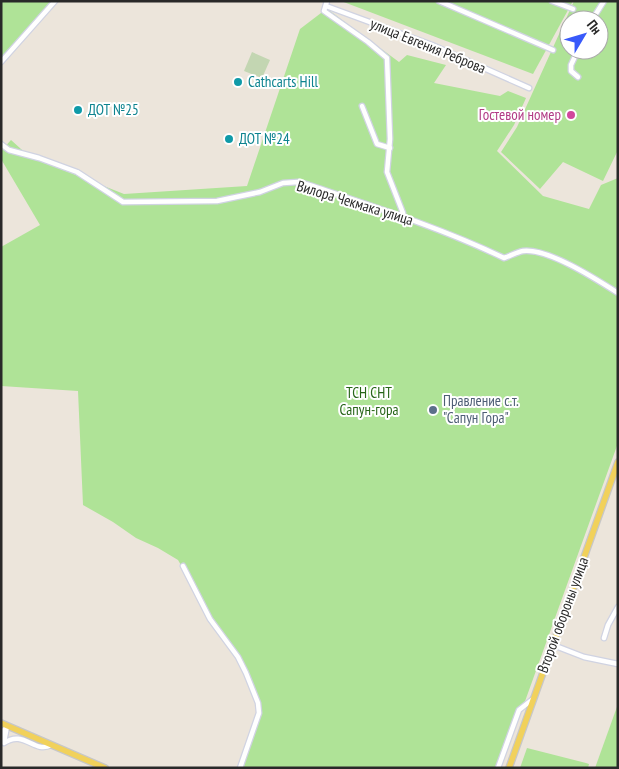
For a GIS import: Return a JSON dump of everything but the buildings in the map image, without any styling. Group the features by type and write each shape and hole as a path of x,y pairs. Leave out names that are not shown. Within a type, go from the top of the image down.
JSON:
{"main road":[{"name":"Второй обороны улица","path":"509,768 615,476 618,462"},
{"path":"4,725 105,768"}],"street":[{"path":"1,62 55,1"},
{"path":"439,1 553,50"},
{"path":"552,1 573,9"},
{"path":"327,3 324,10 384,54 388,64 390,148 387,172 403,213 402,216"},
{"name":"улица Евгения Реброва","path":"327,3 432,45 530,88"},
{"path":"573,60 570,65 571,71 578,77"},
{"path":"362,106 377,144 390,148"},
{"name":"Вилора Чекмака улица","path":"1,144 9,150 39,158 76,172 123,202 217,201 298,182 402,216 468,241 504,258 522,251 541,252 590,275 618,293"},
{"path":"183,566 210,619 238,657 258,703 259,713 240,768"},
{"path":"604,638 608,625 618,607"},
{"path":"553,645 584,657 618,664"},
{"path":"498,768 519,710 533,699"},
{"path":"2,742 4,725"},
{"path":"2,742 13,738 20,738 41,747 51,745"}],"green space":[{"path":"1,1 58,1 1,63"},
{"path":"341,1 573,1 568,10 559,10 559,27 533,74"},
{"path":"574,1 618,1 618,150 603,181 563,162 540,189 501,152 517,127 559,34 559,60 609,60 609,10 570,10"},
{"name":"ТСН СНТ Сапун-гора","path":"330,11 399,62 407,55 446,65 434,83 500,96 508,91 526,98 514,125 497,151 543,196 589,209 601,185 618,178 618,443 501,768 241,768 261,705 248,670 211,617 178,560 136,538 83,505 78,391 1,386 1,247 40,225 1,159 1,151 11,140 31,158 39,158 41,161 124,194 247,186 300,29 321,13"},
{"path":"252,52 270,60 262,78 244,71"},
{"path":"618,704 618,768 595,768"},
{"path":"527,748 586,763 589,764 588,768 520,768"}],"place":[{"name":"Cathcarts Hill","path":"238,82"},
{"name":"ДОТ №25","path":"78,110"},
{"name":"Гостевой номер","path":"571,115"},
{"name":"ДОТ №24","path":"229,139"},
{"name":"Правление с.т. \"Сапун Гора\"","path":"433,410"}]}
